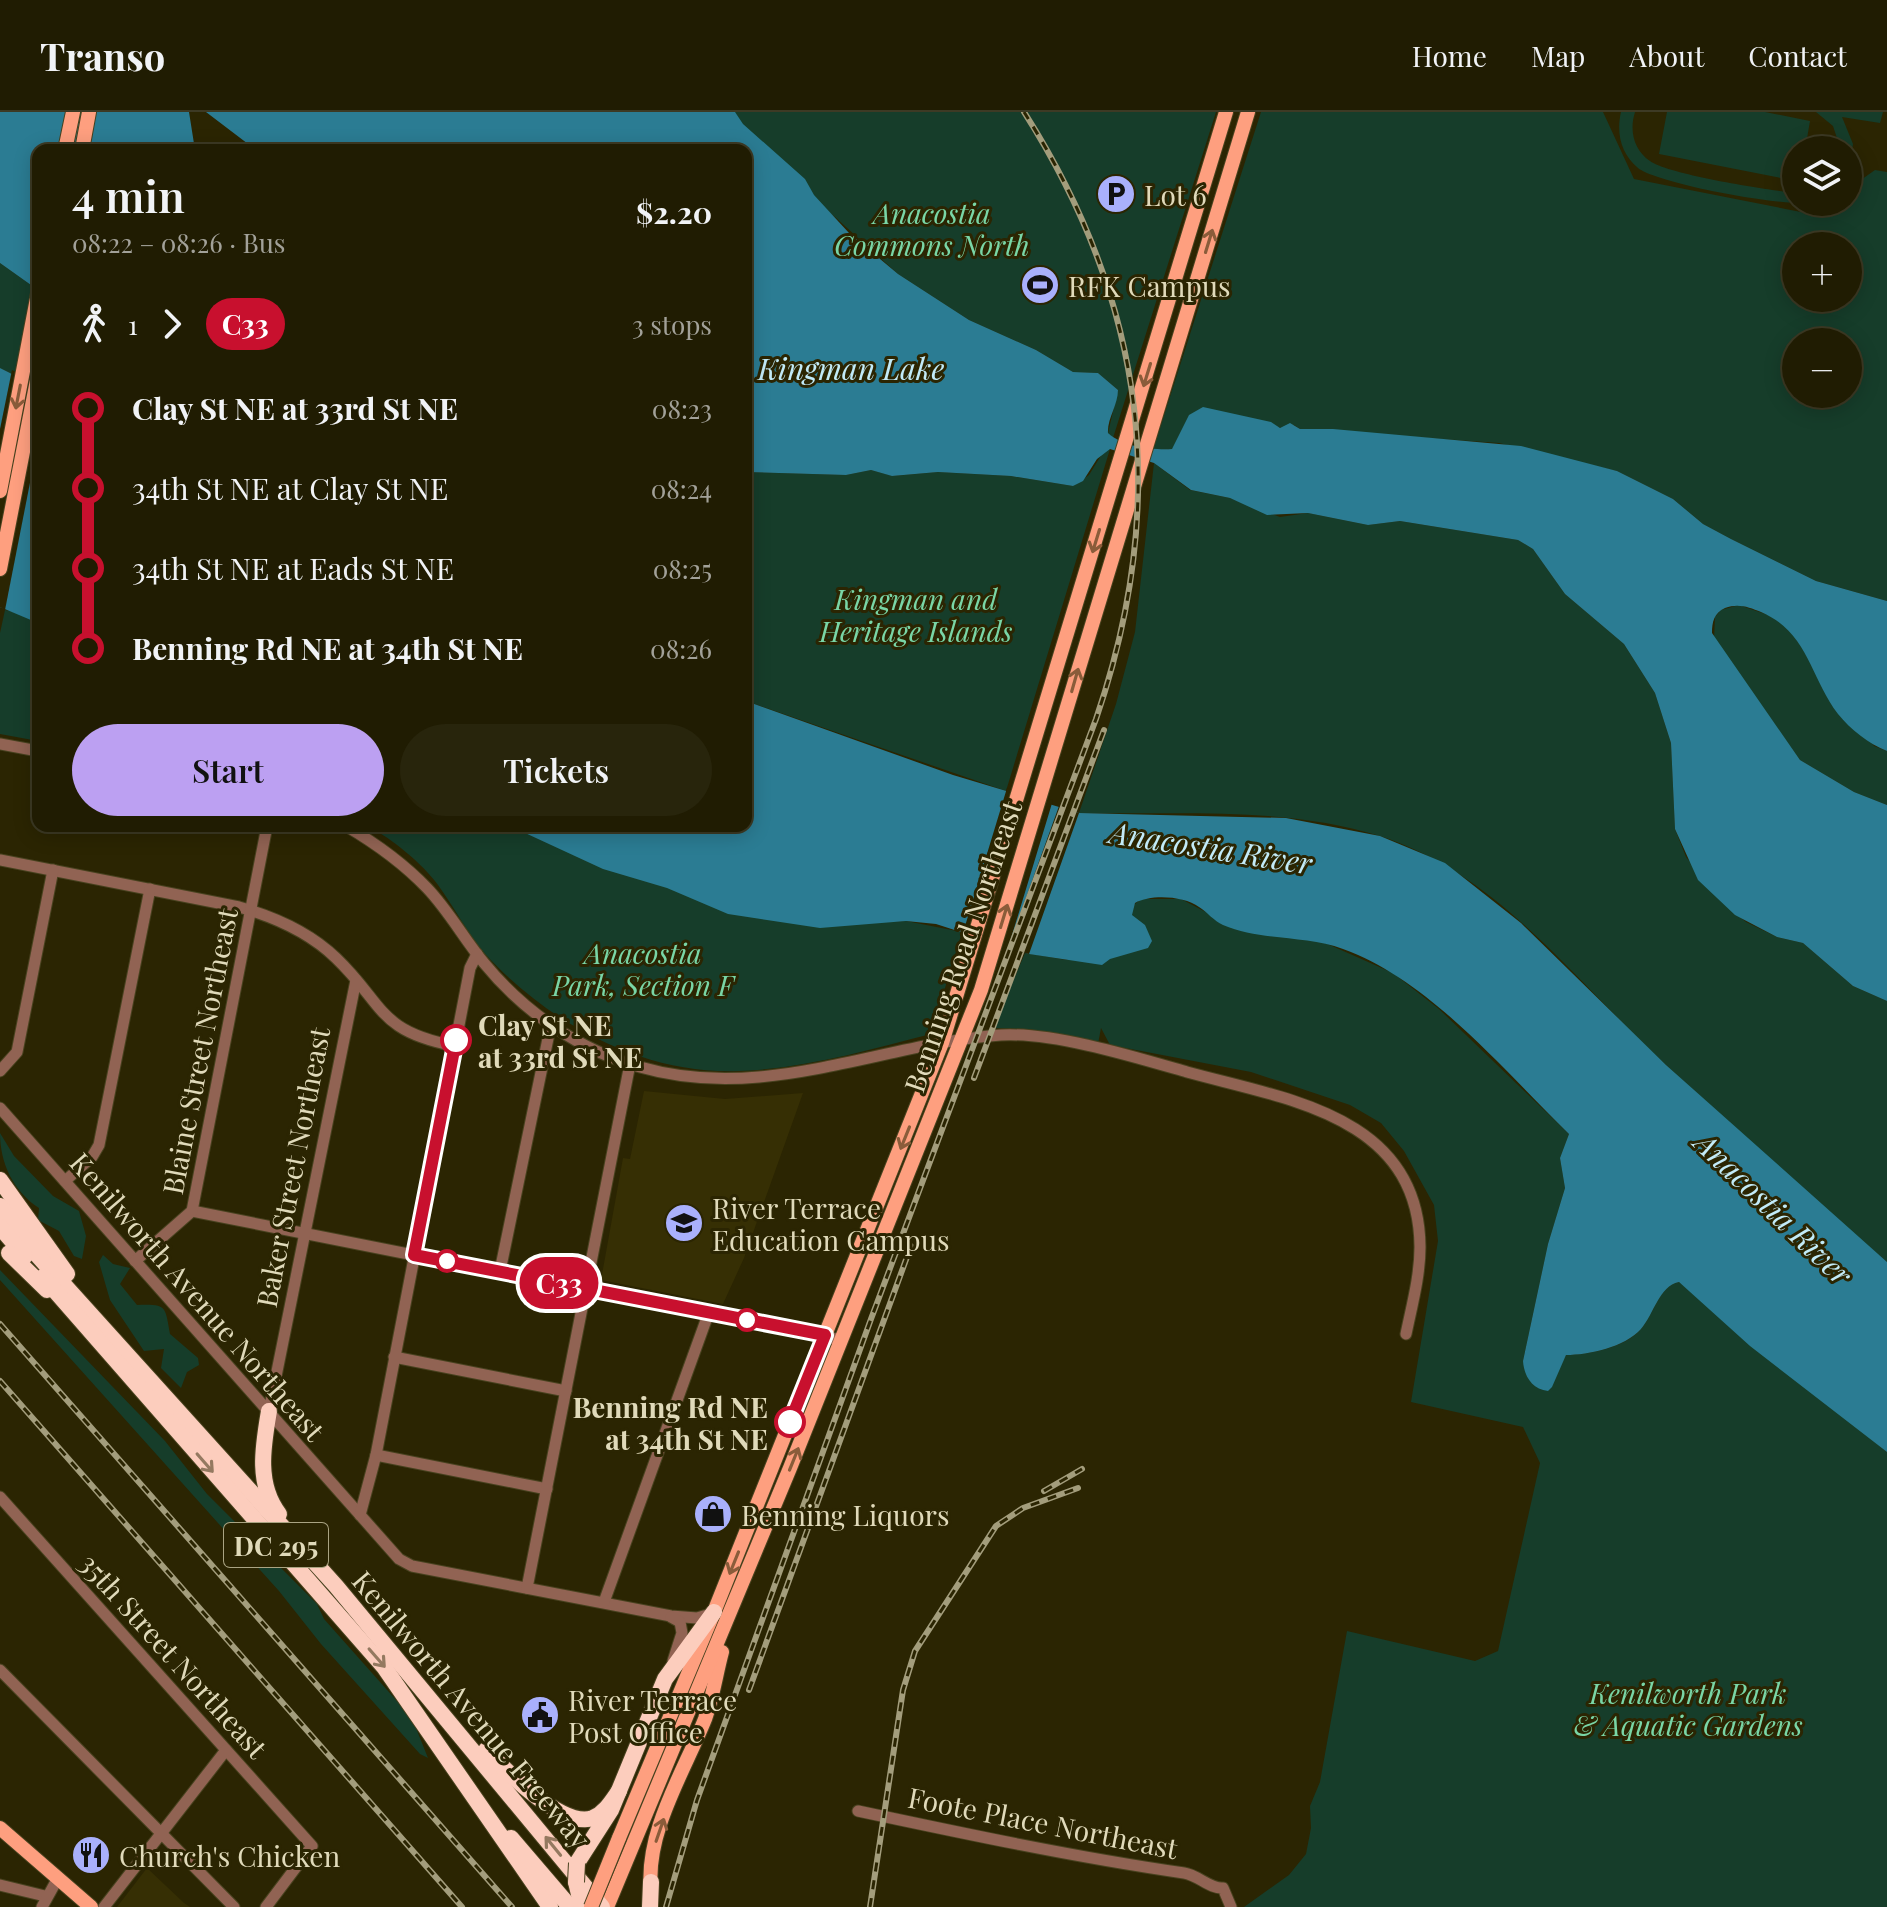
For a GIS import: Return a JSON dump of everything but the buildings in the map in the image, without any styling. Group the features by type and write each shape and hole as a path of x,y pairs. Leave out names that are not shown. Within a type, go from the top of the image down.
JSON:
{"highway":[{"path":"0,1180 139,1367"},
{"name":"DC 295","path":"0,1206 38,1256 139,1367"},
{"path":"0,1227 80,1320"},
{"name":"DC 295","path":"0,1243 80,1320"},
{"name":"Kenilworth Avenue Freeway","path":"80,1320 384,1667 550,1907"},
{"name":"Kenilworth Avenue Freeway","path":"139,1367 402,1663 604,1907"},
{"path":"269,1411 262,1457 265,1482 274,1507 311,1558"},
{"path":"582,1907 576,1882 577,1863 607,1817 665,1679 714,1612"},
{"path":"402,1663 496,1760 563,1815 593,1818 609,1806 619,1791"},
{"path":"462,1778 570,1907"},
{"path":"651,1882 652,1907"}],"main road":[{"path":"66,144 73,112"},
{"path":"83,144 89,112"},
{"name":"Benning Road Northeast","path":"591,1907 714,1612 942,1043 1226,112"},
{"name":"Benning Road Northeast","path":"604,1907 634,1844 732,1609 981,990 1248,112"},
{"path":"0,491 32,324"},
{"path":"0,569 32,406"},
{"path":"651,1882 658,1834 706,1715 732,1609"},
{"path":"0,1828 91,1907"}],"street":[{"path":"0,744 32,750"},
{"name":"Blaine Street Northeast","path":"135,1261 192,1211 266,832"},
{"path":"355,832 389,854 420,881 477,954 515,996 551,1024 630,1064 694,1078 748,1080 800,1073 942,1043 1038,1036 1165,1066 1317,1108 1354,1126 1390,1160 1406,1185 1415,1212 1420,1255 1406,1334"},
{"path":"0,860 251,910 286,923 314,940 356,980 381,1014 400,1028 430,1041 455,1046"},
{"path":"0,1071 17,1052 53,870"},
{"path":"65,1181 92,1157 99,1145 150,889"},
{"path":"360,1515 376,1455 470,970 477,954"},
{"name":"Baker Street Northeast","path":"269,1411 356,980"},
{"path":"500,1271 551,1024"},
{"path":"527,1588 630,1064"},
{"name":"Kenilworth Avenue Northeast","path":"0,1108 397,1557 408,1564 671,1616 697,1618 714,1612"},
{"path":"192,1211 841,1340"},
{"path":"604,1602 709,1312"},
{"path":"394,1357 566,1391"},
{"path":"376,1455 547,1489"},
{"name":"35th Street Northeast","path":"0,1497 312,1846 266,1907"},
{"path":"665,1679 682,1633 680,1622 671,1616"},
{"path":"0,1670 234,1907"},
{"path":"104,1907 226,1750"},
{"name":"Foote Place Northeast","path":"858,1811 1045,1850 1189,1873 1216,1889 1219,1898 1228,1903"},
{"path":"0,1885 44,1902 58,1878"}],"shaded area":[{"name":"River Terrace Education Campus","path":"644,1091 725,1099 803,1093 744,1258 723,1304 601,1280 623,1158 630,1159"},
{"path":"147,1868 184,1903 190,1907 117,1907"}],"green space":[{"name":"RFK Campus","path":"621,112 1216,112 1113,438 1108,433 1118,390 1098,373 1073,372 1036,350 969,320 898,274 835,217 752,155 752,144 726,144"},
{"path":"1261,112 1603,112 1634,179 1782,208 1782,216 1862,216 1862,179 1875,170 1887,172 1887,601 1816,581 1703,524 1673,499 1617,471 1499,443 1300,429 1294,425 1280,428 1235,418 1211,423 1172,449 1153,450"},
{"path":"1621,112 1635,112 1633,133 1637,146 1650,161 1720,181 1782,191 1782,202 1697,188 1650,174 1632,162 1624,150 1619,128"},
{"path":"1667,112 1765,112 1810,121 1807,136 1782,136 1782,178 1659,154"},
{"path":"1816,112 1883,112 1880,123 1842,117 1850,136 1836,136 1833,126"},
{"path":"0,263 32,286 32,384 0,368"},
{"name":"Kingman and Heritage Islands","path":"1105,449 1110,449 1006,791 752,703 752,472 846,475 871,470 893,476 938,472 1011,476 1073,486 1089,475"},
{"path":"1154,463 1190,490 1230,498 1280,517 1308,513 1368,525 1400,521 1518,540 1533,549 1565,594 1624,644 1655,693 1671,743 1675,829 1686,857 1724,904 1746,922 1777,937 1803,943 1853,986 1887,1001 1887,1262 1666,1065 1534,934 1462,876 1423,853 1380,836 1306,820 1231,814 1079,813 1116,704 1135,632"},
{"path":"32,596 32,740 0,734 0,633 5,610 14,612"},
{"path":"1739,605 1771,616 1788,628 1874,746 1887,751 1887,805 1854,792 1800,760 1714,639 1715,617 1721,610"},
{"name":"Anacostia Park, Section F","path":"752,831 853,923 906,921 962,932 931,1034 787,1067 703,1070 634,1054 569,1023 539,1003 486,955 438,885 424,868 377,832"},
{"name":"Kenilworth Park & Aquatic Gardens","path":"1141,899 1181,899 1238,929 1323,942 1393,973 1439,1009 1569,1134 1560,1158 1565,1188 1548,1244 1523,1361 1551,1383 1566,1355 1606,1349 1634,1335 1646,1323 1666,1289 1679,1282 1887,1452 1887,1907 1244,1907 1289,1875 1306,1854 1311,1828 1310,1806 1320,1782 1347,1631 1475,1661 1498,1651 1540,1463 1523,1427 1411,1402 1438,1241 1434,1205 1404,1151 1381,1123 1350,1105 1251,1072 1110,1045 1101,1028 1098,1044 1029,1029 993,1028 1025,953 1067,960"},
{"path":"0,1133 14,1156 53,1196 79,1211 86,1236 82,1259 74,1256 59,1231 38,1220 39,1208 15,1185 2,1155"},
{"path":"103,1255 113,1264 130,1268 120,1284 137,1305 154,1305 163,1309 170,1334 198,1358 199,1365 187,1372 181,1388 161,1368 164,1349 144,1351 110,1300 99,1262"},
{"path":"0,1270 165,1441 207,1494 317,1604 324,1619 412,1718 428,1758 420,1754 321,1644 279,1591 0,1280"}],"water":[{"path":"0,112 189,112 194,144 32,144 32,286 0,263"},
{"name":"Kingman Lake","path":"206,112 735,112 743,124 805,179 814,195 849,233 898,274 969,320 1036,350 1073,372 1098,373 1118,390 1108,433 1122,442 1147,448 1172,449 1189,415 1203,407 1271,422 1280,428 1290,423 1300,429 1333,429 1521,446 1617,471 1673,499 1703,524 1816,581 1887,601 1887,751 1860,736 1838,714 1799,643 1777,621 1748,607 1730,607 1716,615 1712,633 1800,760 1854,792 1887,805 1887,1001 1853,986 1803,943 1777,937 1735,915 1698,880 1675,829 1671,743 1655,693 1624,644 1565,594 1533,549 1518,540 1400,521 1368,525 1308,513 1267,515 1230,498 1191,490 1154,463 1110,449 1097,459 1083,481 1073,486 1011,476 938,472 892,476 871,470 846,475 752,472 752,144 248,144"},
{"path":"0,368 32,384 32,620 0,607"},
{"name":"Anacostia River","path":"752,703 953,775 1079,813 1286,818 1380,836 1445,863 1521,923 1666,1065 1887,1262 1887,1452 1750,1346 1679,1282 1666,1289 1646,1323 1626,1341 1606,1349 1566,1355 1548,1391 1533,1385 1527,1377 1523,1361 1548,1244 1565,1188 1560,1158 1569,1134 1436,1005 1406,982 1343,949 1252,934 1220,923 1185,900 1150,898 1135,903 1132,915 1145,925 1152,941 1148,948 1110,959 1102,965 1029,954 936,924 906,921 820,928 728,914 667,888 603,869 523,832 752,832"}],"pier":[{"path":"12,370 32,380 32,473 5,610 0,607 0,429"},
{"path":"1007,788 1053,800 1009,945 1059,806 1079,813 1029,954 962,936"}],"railway":[{"path":"666,1907 697,1800 871,1319 1096,719 1119,639 1133,560 1138,483 1134,407 1120,332 1098,258 1065,185 1024,112"},
{"path":"974,1078 1104,730"},
{"path":"749,1690 911,1246"},
{"path":"0,1324 512,1907"},
{"path":"0,1381 462,1907"},
{"path":"1044,1491 1082,1469"},
{"path":"870,1907 903,1690 915,1651 996,1526 1023,1508 1078,1488"}],"bus line":[{"name":"C33","path":"456,1040 414,1255 825,1335 790,1422"}],"place":[{"name":"Lot 6","path":"1116,194"},
{"name":"RFK Campus","path":"1040,285"},
{"name":"Clay St NE at 33rd St NE","path":"456,1040"},
{"name":"River Terrace Education Campus","path":"684,1223"},
{"name":"Benning Rd NE at 34th St NE","path":"790,1422"},
{"name":"Benning Liquors","path":"713,1514"},
{"name":"River Terrace Post Office","path":"540,1715"},
{"name":"Church's Chicken","path":"91,1855"}],"park label":[{"name":"Anacostia Commons North","path":"932,228"}]}
